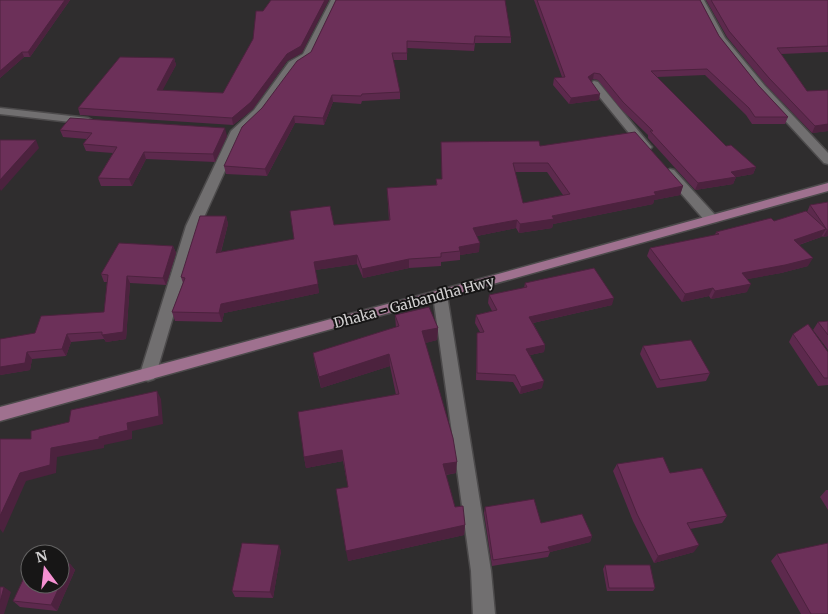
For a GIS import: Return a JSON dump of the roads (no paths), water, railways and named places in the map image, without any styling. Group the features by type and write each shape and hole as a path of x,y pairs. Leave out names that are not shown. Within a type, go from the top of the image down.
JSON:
{"main road":[{"name":"Dhaka - Gaibandha Hwy","path":"0,414 440,295 828,187"}],"street":[{"path":"148,374 193,226 232,131 258,112 293,64 307,56 335,0"},
{"path":"700,0 721,39 761,88 828,160"},
{"path":"594,84 620,117 711,219"},
{"path":"0,111 104,122"},
{"path":"440,295 481,571 484,614"}]}
